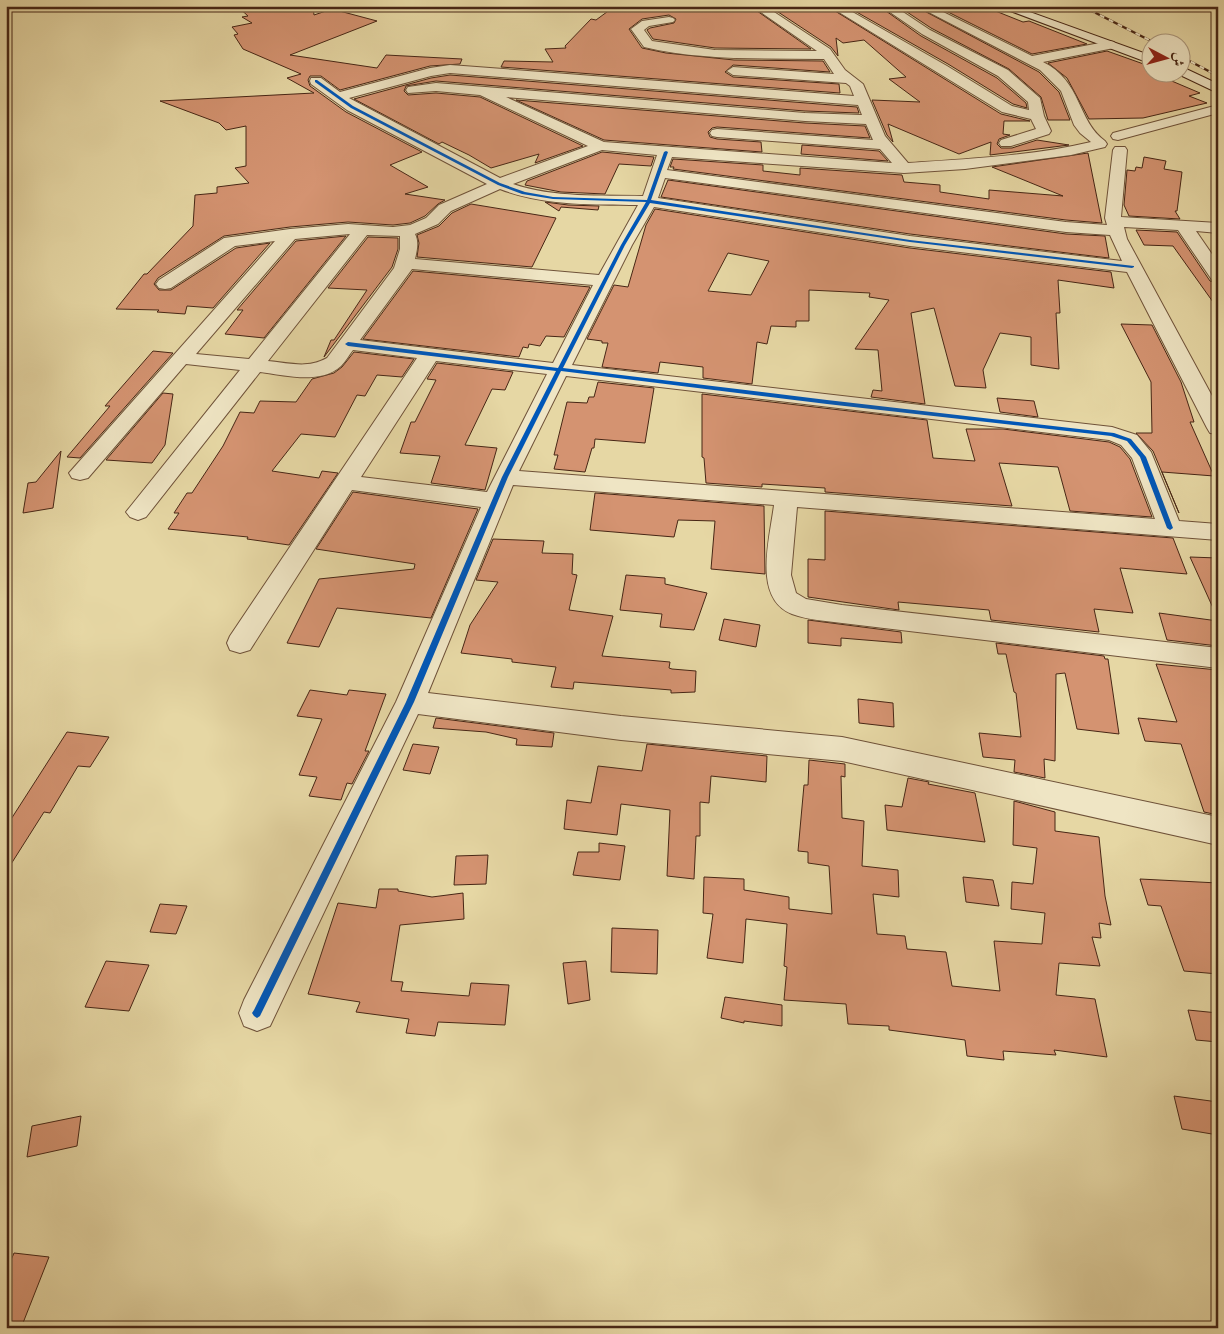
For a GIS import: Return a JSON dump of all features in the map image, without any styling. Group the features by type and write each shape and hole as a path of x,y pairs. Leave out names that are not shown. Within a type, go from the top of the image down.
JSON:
{"street":[{"path":"757,6 826,52 840,72 856,84 878,137 904,168"},
{"path":"834,6 943,69 1006,109 1037,116"},
{"path":"886,6 926,32 1003,73 1035,101 1037,116 1044,131 1059,138 1098,142 1123,142 1218,117"},
{"path":"922,6 1044,67 1059,80 1069,94 1082,128 1098,142"},
{"path":"1002,6 1142,56"},
{"path":"669,20 646,23 637,29 648,44 664,48 722,54 828,55"},
{"path":"1032,60 1110,45"},
{"path":"338,97 430,72 450,69 691,82 863,101"},
{"path":"723,70 848,79"},
{"path":"1192,76 1218,88"},
{"path":"316,81 352,107 499,184 524,194 553,198 649,201 910,241 1132,267"},
{"path":"352,107 417,88 436,87 723,111 872,120"},
{"path":"485,92 601,146 662,163 1066,227 1183,225 1218,228"},
{"path":"1123,142 1218,109"},
{"path":"705,155 717,133 723,111"},
{"path":"1006,143 1044,131"},
{"path":"717,133 885,145"},
{"path":"662,163 705,155 904,168 965,164 1071,151 1098,142"},
{"path":"1123,142 1113,218 1132,267 1218,428"},
{"path":"165,284 230,242 290,234 362,230 393,232 414,229 432,220 445,208 499,184 601,146"},
{"path":"257,1013 410,702 505,476 623,245 649,201 662,163"},
{"path":"1183,225 1218,276"},
{"path":"138,512 256,366 362,230"},
{"path":"181,358 304,371 320,370 334,362 403,269 409,250 409,238 405,230"},
{"path":"80,473 290,234"},
{"path":"405,263 604,282"},
{"path":"348,344 986,421 1112,434 1129,440 1143,457 1170,528"},
{"path":"240,643 430,354"},
{"path":"505,476 1218,532"},
{"path":"346,482 495,501"},
{"path":"786,498 778,575 785,598 800,607 842,614 1218,658"},
{"path":"410,702 621,728 842,749 1218,831"}],"building":[{"path":"237,6 313,6 314,15 332,9 377,21 290,55 377,68 386,55 462,59 460,64 430,66 340,90 321,76 310,76 308,80 310,86 346,112 422,152 390,165 428,187 405,194 445,200 425,216 410,223 393,225 348,222 290,227 224,236 158,278 154,284 159,290 171,290 236,248 270,243 213,308 187,306 185,314 157,312 159,310 116,309 144,274 147,274 193,226 195,195 217,193 217,187 249,183 235,168 246,166 246,126 226,130 219,123 160,101 314,93 287,78 301,74 243,49 234,35 238,34 232,27 252,23 242,17 248,16"},
{"path":"615,6 750,6 811,49 715,48 653,39 647,30 674,23 676,19 669,15 642,19 629,29 642,48 666,53 734,60 823,61 830,72 733,65 725,72 733,77 839,84 840,93 501,67 504,61 553,62 545,49 566,48 565,46 591,19 596,20"},
{"path":"769,6 827,6 1001,114 1030,121 1004,121 1003,134 1010,135 999,139 997,144 1001,148 1012,148 1037,140 1069,145 990,155 991,142 959,154 888,124 893,142 887,135 872,100 920,102 889,79 906,77 864,40 843,43 836,38 838,56 831,47"},
{"path":"846,6 879,6 921,36 997,78 1026,103 1027,108 1013,104 948,64"},
{"path":"898,6 915,6 1039,72 1059,92 1070,120 1048,120 1041,97 1009,69 931,28"},
{"path":"936,6 983,6 1023,22 1029,21 1087,44 1032,54"},
{"path":"1107,51 1142,63 1142,82 1174,82 1200,93 1189,96 1207,103 1143,118 1089,119 1067,78 1048,63"},
{"path":"450,75 857,107 859,113 805,111 436,81 406,86 404,91 408,95 436,93 480,97 583,146 535,163 539,154 491,168 442,142 439,144 354,99 431,78"},
{"path":"516,100 865,126 870,138 717,127 712,128 708,132 710,137 717,139 761,142 762,152 604,140"},
{"path":"802,145 879,151 888,161 801,154"},
{"path":"602,152 654,157 651,166 619,164 605,194 561,192 525,185 527,181"},
{"path":"1088,153 1102,223 1066,220 673,169 674,167 670,167 673,159 763,165 763,171 800,175 800,168 902,175 904,182 940,185 940,192 989,199 989,190 1063,196 992,167"},
{"path":"1144,157 1166,161 1164,169 1182,172 1177,211 1175,211 1180,219 1129,216 1124,205 1127,170 1135,171 1136,167 1142,168"},
{"path":"668,180 1066,234 1105,236 1109,258 910,234 661,197"},
{"path":"545,202 599,206 598,210 561,207 559,211"},
{"path":"471,204 556,218 532,267 417,257 419,243 417,235 439,226 452,213"},
{"path":"655,209 910,248 1111,272 1114,288 1058,280 1060,313 1056,313 1059,369 1031,365 1031,337 1000,333 983,370 986,388 955,386 934,308 911,313 925,404 871,397 873,390 882,391 878,350 855,349 889,300 869,297 870,293 809,290 809,321 796,321 796,327 771,326 767,344 757,342 752,384 703,378 703,367 660,362 658,373 602,367 608,343 587,339 614,285 628,287 646,225","holes":["728,253 769,261 751,295 708,291"]},
{"path":"1136,230 1177,232 1210,281 1218,283 1218,309 1173,246 1144,245"},
{"path":"346,236 264,338 225,334 243,310 237,310 296,241"},
{"path":"368,237 398,238 398,249 392,267 324,357 331,340 334,340 367,290 328,288"},
{"path":"413,271 590,287 564,337 546,336 540,346 529,344 528,348 523,347 519,357 363,339"},
{"path":"1121,324 1152,325 1181,382 1194,422 1190,422 1214,476 1162,472 1179,513 1153,451 1136,433 1152,433 1151,382"},
{"path":"153,351 173,353 80,458 67,457 110,406 105,406"},
{"path":"354,352 414,359 402,377 377,375 365,396 357,395 335,437 301,434 272,471 319,478 322,471 338,473 289,545 247,539 248,537 168,529 179,513 174,513 187,493 192,493 223,446 240,412 254,413 260,401 296,402 312,379 334,373 342,367"},
{"path":"437,363 513,372 505,390 492,389 465,445 497,448 485,490 431,483 440,456 400,453 411,422 415,422 436,380 427,379"},
{"path":"598,382 654,388 645,443 595,439 594,448 592,448 585,472 554,469 558,455 554,455 567,402 587,403 589,397 594,397"},
{"path":"163,393 173,394 165,445 152,463 106,460"},
{"path":"702,394 927,420 933,458 975,461 966,429 1003,429 1109,442 1120,447 1130,459 1152,517 1070,511 1058,467 999,463 1012,506 825,492 825,488 762,484 762,487 706,483 704,458 702,457"},
{"path":"997,398 1034,401 1038,417 1000,412"},
{"path":"61,451 53,508 23,513 28,483 36,482"},
{"path":"353,492 478,509 431,618 337,608 319,647 287,643 319,579 414,569 415,564 316,549"},
{"path":"595,493 764,506 765,574 711,569 715,521 678,520 674,537 590,530"},
{"path":"825,511 1173,538 1187,574 1120,568 1133,613 1094,609 1099,632 991,620 989,610 898,602 899,610 808,597 808,559 825,560"},
{"path":"493,539 544,541 542,553 573,554 572,574 577,575 569,610 613,616 602,656 670,662 669,668 696,671 695,692 671,693 671,690 574,682 573,689 551,687 556,667 461,653 470,625 498,582 476,580"},
{"path":"1190,557 1218,558 1218,619"},
{"path":"626,575 665,578 665,584 707,593 694,630 660,627 662,614 620,610"},
{"path":"1159,613 1218,621 1218,646 1167,640"},
{"path":"724,619 760,625 756,647 719,640"},
{"path":"808,620 901,632 902,643 841,638 841,646 808,643"},
{"path":"996,643 1104,656 1105,659 1108,659 1119,734 1077,729 1065,673 1056,674 1055,761 1044,759 1045,778 1014,772 1015,760 983,757 979,733 1021,737 1016,693 1014,692 1006,654 998,654"},
{"path":"1156,664 1218,670 1218,815 1204,812 1181,744 1145,741 1138,718 1177,722"},
{"path":"310,690 347,695 349,690 386,694 365,751 369,751 352,784 347,783 341,800 309,796 317,777 299,775 322,719 297,716"},
{"path":"858,699 893,703 894,727 859,723"},
{"path":"436,718 554,733 552,747 516,745 517,739 486,732 433,728"},
{"path":"67,732 109,737 90,767 78,766 50,813 44,812 6,872 6,827"},
{"path":"413,744 439,747 430,774 403,770"},
{"path":"647,744 767,756 766,782 711,776 709,803 700,802 700,836 696,836 694,879 667,876 670,810 621,804 617,835 564,829 567,800 591,803 598,766 642,771"},
{"path":"809,760 845,764 845,777 841,776 842,818 864,821 862,866 898,870 899,897 873,894 877,934 905,936 907,949 946,952 952,986 1000,991 994,941 1042,944 1045,913 1011,909 1012,882 1033,884 1037,848 1013,845 1014,801 1055,812 1055,831 1099,837 1105,896 1111,925 1099,923 1101,938 1092,937 1100,966 1059,963 1056,995 1095,999 1107,1057 1054,1050 1056,1055 1003,1051 1004,1060 967,1056 965,1040 889,1030 889,1026 848,1024 846,1004 784,1000 787,967 784,966 787,924 746,919 743,963 707,958 713,914 703,913 704,877 744,879 744,890 789,897 789,909 832,914 829,866 808,863 808,852 798,851 804,785 808,785"},
{"path":"908,778 975,793 985,842 887,830 885,805 902,807"},
{"path":"599,843 625,846 620,880 573,875 578,852 599,852"},
{"path":"488,855 486,884 454,885 456,856"},
{"path":"963,877 993,880 999,906 966,902"},
{"path":"1140,879 1218,883 1218,974 1184,971 1161,906 1148,905"},
{"path":"379,889 398,889 398,891 432,897 463,893 464,919 400,925 391,981 403,982 401,991 469,996 471,983 509,985 505,1025 438,1022 435,1036 406,1033 409,1019 356,1012 360,1002 308,994 338,903 376,908"},
{"path":"160,904 187,906 176,934 150,932"},
{"path":"612,928 658,930 657,974 611,972"},
{"path":"106,961 149,965 129,1011 85,1007"},
{"path":"586,961 590,1000 568,1004 563,963"},
{"path":"725,997 782,1005 782,1026 744,1021 744,1023 721,1018"},
{"path":"1188,1010 1218,1013 1218,1042 1196,1040"},
{"path":"1174,1096 1218,1102 1218,1135 1182,1129"},
{"path":"81,1116 77,1146 27,1157 32,1126"},
{"path":"14,1253 49,1257 21,1328 6,1328 6,1272"}],"railway":[{"path":"1082,6 1142,36"},
{"path":"1192,62 1218,76"}],"cycle path":[{"path":"316,81 352,107 499,184 524,193 553,198 649,201 910,241 1132,267"},
{"path":"257,1013 410,702 505,477 623,245 649,201 666,152"},
{"path":"348,344 827,402 1112,434 1129,440 1143,457 1170,528"}]}
